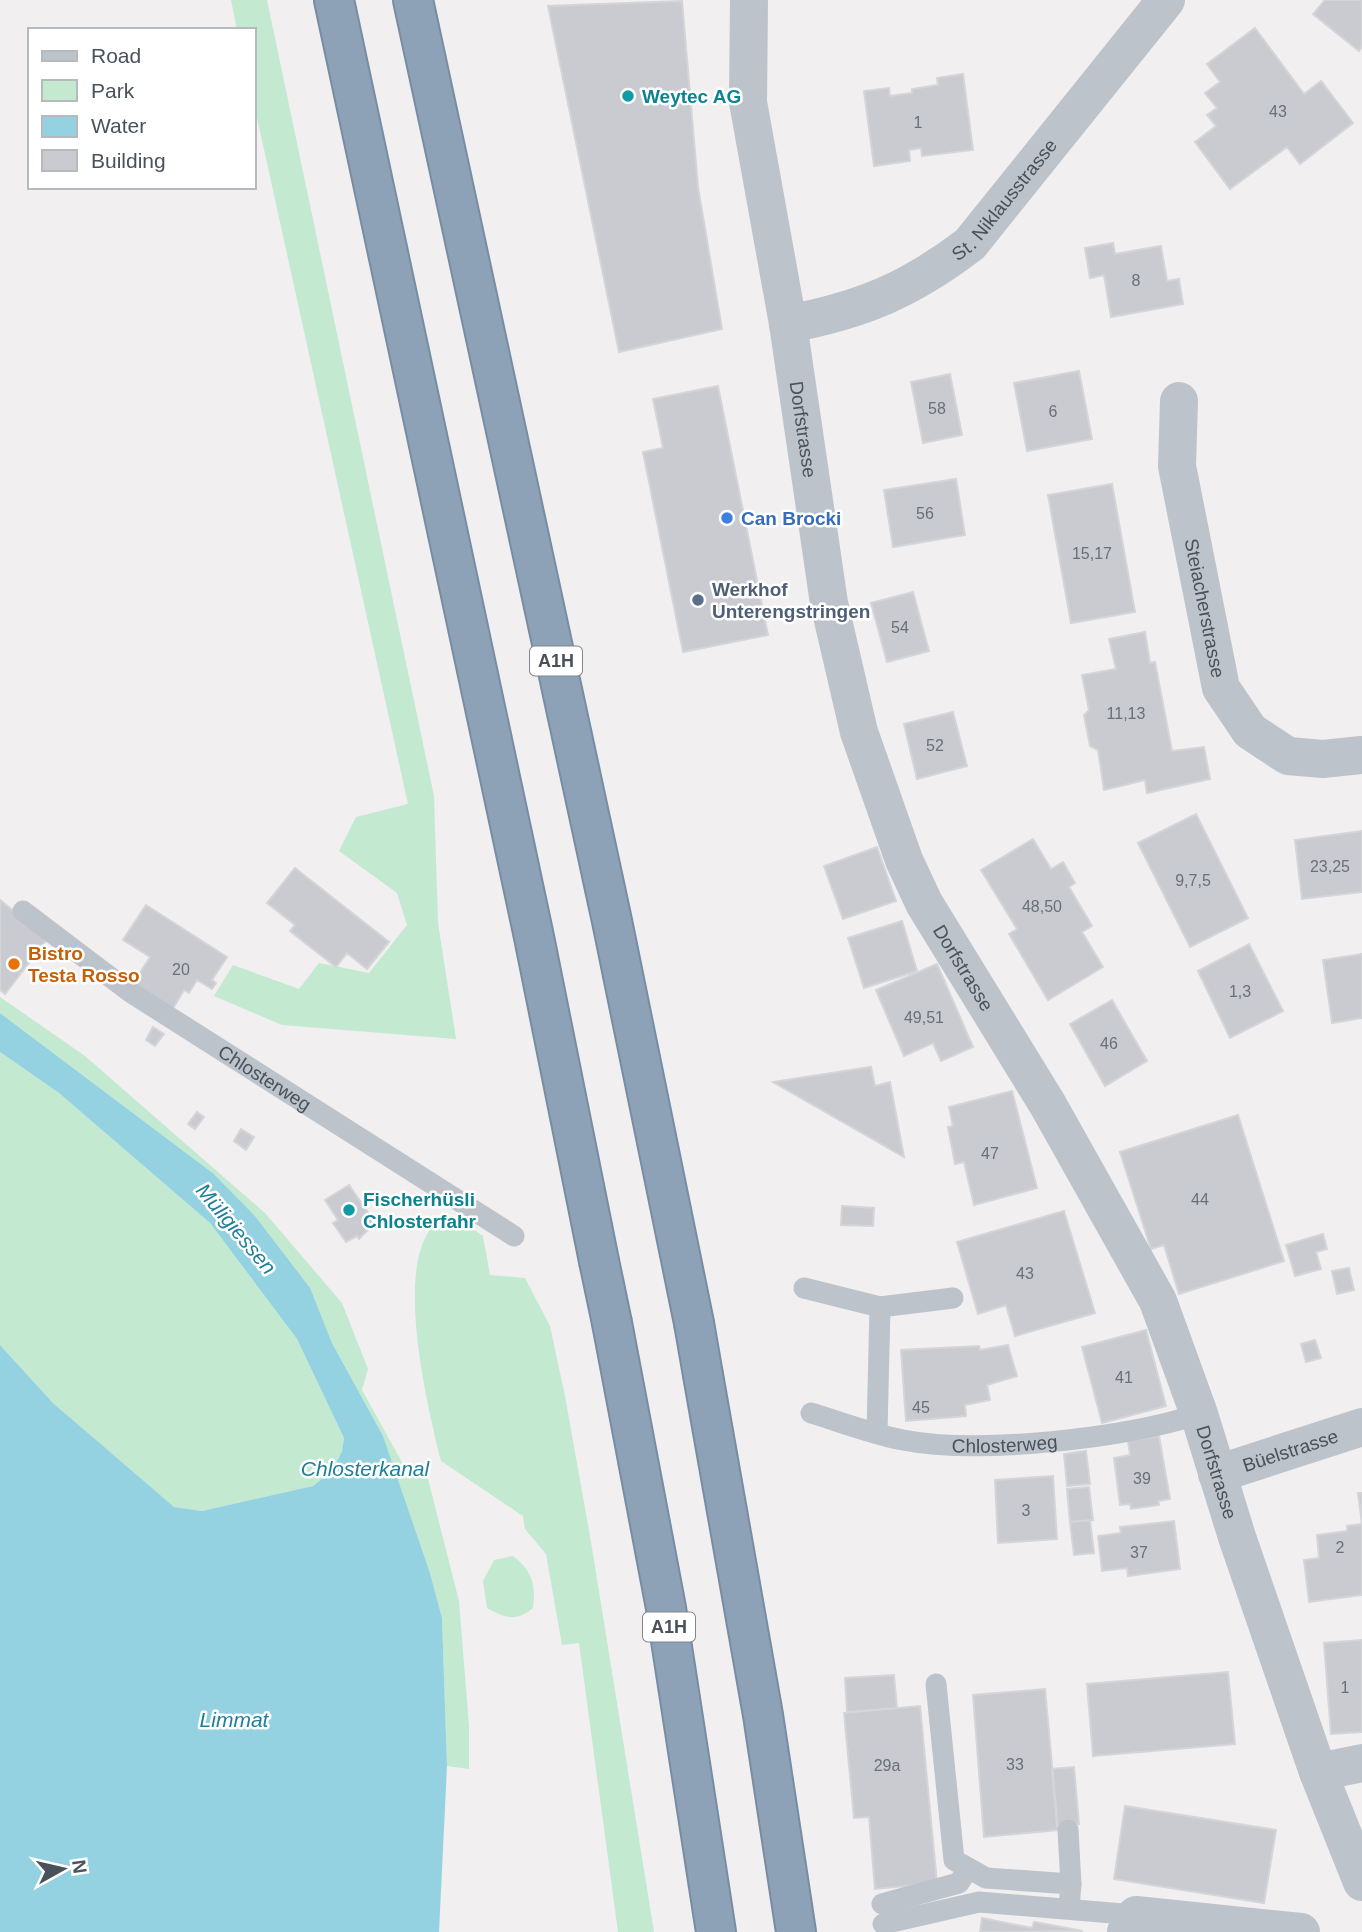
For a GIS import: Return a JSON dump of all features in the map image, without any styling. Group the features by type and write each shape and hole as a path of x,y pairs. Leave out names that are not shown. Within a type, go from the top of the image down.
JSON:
{"highway":[{"name":"A1H","path":"334,0 534,937 612,1322 666,1608 716,1932"},
{"name":"A1H","path":"413,0 612,921 694,1323 763,1715 796,1932"}],"street":[{"name":"Dorfstrasse","path":"749,0 748,102 788,324 828,603 859,732 904,860 924,903 1048,1105 1158,1301 1199,1414 1318,1772 1362,1882"},
{"name":"St. Niklausstrasse","path":"788,324 866,306 933,273 970,244 1166,0"},
{"name":"Steiacherstrasse","path":"1179,401 1177,466 1221,688 1250,731 1288,757 1323,759 1362,755"},
{"name":"Büelstrasse","path":"1217,1474 1362,1427"},
{"path":"1318,1772 1362,1763"},
{"path":"1131,1923 1301,1932"}],"lane":[{"name":"Chlosterweg","path":"23,911 130,992 514,1236"},
{"path":"804,1288 880,1307 953,1298"},
{"path":"877,1432 880,1307"},
{"name":"Chlosterweg","path":"811,1413 903,1440 977,1447 1110,1432 1174,1422 1199,1414"},
{"path":"936,1685 954,1860 986,1878 1071,1884"},
{"path":"1068,1830 1071,1884 1069,1908"},
{"path":"968,1868 959,1883 882,1914 979,1902 1069,1908 1131,1923"}],"green space":[{"path":"231,0 267,0 434,796 438,923 456,1039 282,1025 214,996 233,965 299,989 319,963 369,973 407,925 397,893 339,851 356,817 408,804 256,113 256,28 237,28"},
{"path":"0,997 85,1056 265,1213 342,1303 368,1369 362,1390 404,1466 424,1463 459,1601 469,1726 469,1769 447,1766 442,1618 430,1573 383,1436 332,1343 309,1288 255,1216 214,1174 0,1013"},
{"path":"0,1052 59,1093 210,1223 297,1339 344,1438 342,1451 333,1470 313,1486 202,1511 173,1507 53,1403 0,1345"},
{"path":"446,1217 459,1220 483,1236 490,1275 525,1278 550,1326 591,1542 654,1932 618,1932 579,1643 562,1645 546,1554 525,1529 523,1516 441,1461 421,1369 415,1293 418,1259 428,1233"},
{"path":"513,1556 525,1567 531,1579 534,1600 533,1608 516,1617 510,1617 487,1608 483,1581 494,1560"}],"water":[{"name":"Limmat","path":"0,1013 214,1174 255,1216 310,1288 332,1343 383,1436 430,1573 442,1618 447,1766 439,1932 0,1932 0,1345 53,1403 174,1507 202,1511 313,1486 333,1470 342,1451 344,1438 297,1339 210,1223 59,1093 0,1052"}],"building":[{"path":"1325,0 1362,0 1362,46 1359,51 1313,14"},
{"name":"Weytec AG","path":"682,1 698,187 722,329 619,352 548,6"},
{"path":"1255,28 1304,94 1321,81 1353,123 1300,164 1287,147 1230,189 1195,142 1216,126 1207,115 1217,108 1205,93 1220,82 1207,64"},
{"path":"963,74 973,150 922,156 921,148 909,150 910,161 874,166 864,91 889,88 890,96 912,93 912,89 938,85 937,78"},
{"path":"1113,243 1115,254 1161,246 1167,281 1179,279 1183,304 1111,317 1104,275 1090,278 1085,248"},
{"path":"1079,371 1092,439 1027,451 1014,383"},
{"path":"950,374 962,435 923,443 911,382"},
{"path":"718,386 768,635 683,652 643,452 663,448 653,399"},
{"path":"956,479 965,535 893,547 884,490"},
{"path":"1112,484 1135,612 1071,623 1048,495"},
{"path":"913,592 929,651 887,662 871,603"},
{"path":"1145,632 1150,663 1155,662 1172,751 1204,747 1210,779 1147,793 1145,780 1104,790 1098,750 1090,746 1084,715 1089,710 1082,675 1116,669 1109,639"},
{"path":"953,712 967,766 917,779 904,724"},
{"path":"1196,814 1248,918 1190,947 1138,843"},
{"path":"1362,831 1362,892 1302,899 1295,840"},
{"path":"1033,839 1051,869 1063,862 1075,883 1069,887 1092,926 1082,932 1103,967 1048,1000 1009,934 1017,929 981,870"},
{"path":"877,847 896,901 843,919 824,866"},
{"path":"295,868 389,942 367,969 347,953 336,967 290,931 295,925 267,903"},
{"name":"Bistro Testa Rosso","path":"0,900 48,938 5,994 0,990"},
{"path":"146,905 227,957 212,980 216,983 212,989 197,980 189,993 184,990 172,1010 132,985 150,957 123,940"},
{"path":"902,921 917,971 864,988 848,938"},
{"path":"1249,944 1283,1011 1230,1038 1198,971"},
{"path":"1362,954 1362,1018 1332,1023 1323,960"},
{"path":"937,964 973,1047 941,1061 933,1043 904,1056 876,990"},
{"path":"1112,1000 1147,1061 1105,1086 1070,1024"},
{"path":"153,1027 164,1034 155,1046 146,1040"},
{"path":"871,1067 875,1086 890,1082 904,1157 773,1082"},
{"path":"1012,1091 1037,1188 974,1205 964,1162 955,1164 948,1127 953,1126 949,1107"},
{"path":"197,1112 204,1117 195,1129 188,1124"},
{"path":"1238,1115 1284,1261 1179,1294 1164,1245 1151,1249 1120,1152"},
{"path":"241,1129 254,1137 246,1150 234,1141"},
{"name":"Fischerhüsli Chlosterfahr","path":"349,1185 375,1223 359,1239 357,1236 346,1242 333,1223 338,1220 325,1200"},
{"path":"842,1206 874,1208 873,1226 841,1225"},
{"path":"1064,1211 1095,1313 1015,1336 1006,1305 978,1314 957,1242"},
{"path":"1323,1234 1327,1249 1316,1252 1321,1269 1295,1276 1286,1245"},
{"path":"1349,1268 1354,1290 1337,1294 1332,1271"},
{"path":"1146,1330 1166,1406 1102,1423 1082,1347"},
{"path":"1315,1340 1321,1358 1306,1362 1301,1344"},
{"path":"1008,1345 1017,1376 987,1385 990,1400 965,1405 966,1416 906,1421 901,1350 979,1346 980,1350"},
{"path":"1159,1436 1170,1499 1158,1501 1159,1505 1131,1509 1130,1504 1120,1505 1114,1458 1130,1455 1128,1441"},
{"path":"1086,1451 1090,1484 1067,1486 1064,1454"},
{"path":"1053,1476 1057,1539 998,1543 995,1480"},
{"path":"1089,1487 1093,1520 1070,1522 1067,1489"},
{"path":"1358,1493 1362,1493 1362,1524"},
{"path":"1090,1520 1094,1553 1074,1555 1070,1522"},
{"path":"1174,1521 1180,1569 1128,1576 1127,1568 1102,1571 1098,1536 1121,1533 1120,1527"},
{"path":"1362,1524 1362,1595 1309,1602 1304,1560 1319,1558 1317,1535 1347,1531 1347,1526"},
{"path":"1362,1640 1362,1732 1331,1734 1324,1643"},
{"path":"1228,1672 1235,1744 1093,1756 1087,1684"},
{"path":"894,1675 897,1708 847,1712 845,1678"},
{"path":"1045,1689 1058,1830 984,1837 973,1695"},
{"path":"920,1706 937,1883 875,1889 869,1817 854,1818 844,1713"},
{"path":"1074,1767 1079,1824 1057,1826 1052,1769"},
{"path":"1125,1806 1276,1830 1264,1903 1114,1879"},
{"path":"982,1918 1032,1928 1034,1922 1083,1931 980,1932"}],"place":[{"name":"Weytec AG","path":"628,96"},
{"name":"Can Brocki","path":"727,518"},
{"name":"Werkhof Unterengstringen","path":"698,600"},
{"name":"Bistro Testa Rosso","path":"14,964"},
{"name":"Fischerhüsli Chlosterfahr","path":"349,1210"}],"water label":[{"name":"Müligiessen","path":"236,1229"},
{"name":"Chlosterkanal","path":"365,1469"}]}
